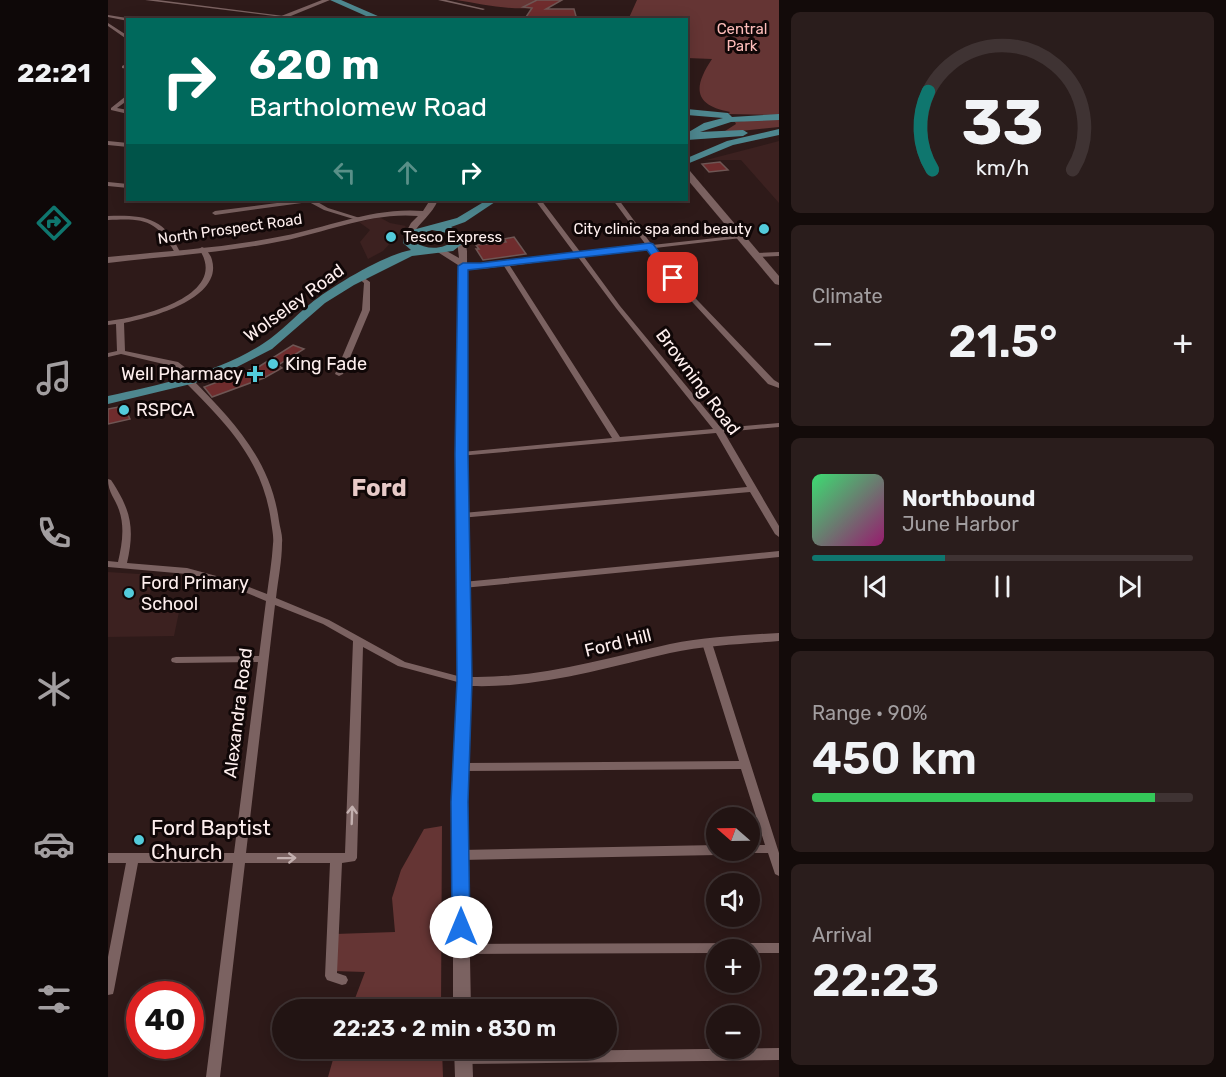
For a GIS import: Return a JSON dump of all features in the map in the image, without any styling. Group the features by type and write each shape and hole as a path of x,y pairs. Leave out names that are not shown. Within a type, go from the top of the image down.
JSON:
{"main road":[{"path":"334,0 345,2 379,18"},
{"path":"688,112 746,118 779,117"},
{"path":"688,135 704,127 746,118"},
{"path":"688,122 704,127 713,135 715,141 710,150"},
{"path":"688,135 779,131"},
{"path":"694,181 691,159 710,150 779,131"},
{"path":"688,174 779,282"},
{"path":"435,227 461,220 491,201"},
{"path":"435,227 460,237 505,201"},
{"name":"Wolseley Road","path":"108,393 188,377 222,362 260,342 322,290 388,256 408,238 435,227"},
{"name":"Wolseley Road","path":"108,400 228,367 268,346 319,303 360,277 410,253 456,246 460,237"},
{"path":"408,238 420,250 435,251"}],"street":[{"path":"147,0 282,16"},
{"path":"278,18 327,0"},
{"path":"440,0 483,9"},
{"path":"108,16 126,19"},
{"path":"108,24 126,38"},
{"path":"126,99 113,109 126,112"},
{"path":"108,143 126,145"},
{"path":"108,184 126,186"},
{"path":"215,213 303,201"},
{"path":"312,201 326,209 360,219"},
{"path":"408,238 411,229 426,214 433,201"},
{"name":"Browning Road","path":"539,201 718,431 779,534"},
{"path":"617,201 673,278 771,382 779,386"},
{"name":"North Prospect Road","path":"108,260 282,238 392,212 426,214"},
{"path":"426,214 426,221 435,227"},
{"path":"108,218 148,220 164,229 172,239 177,252"},
{"path":"460,237 463,265 462,585 465,681 461,767 462,999"},
{"path":"435,251 463,265 506,264 741,237"},
{"path":"108,323 167,309 194,294 209,277 209,260 202,249"},
{"path":"756,255 779,254"},
{"path":"506,264 616,440"},
{"path":"339,374 366,310 367,282 360,277"},
{"path":"120,322 121,352"},
{"path":"108,355 121,352 175,364 188,377"},
{"name":"Alexandra Road","path":"188,377 254,457 268,487 278,542 213,1077"},
{"path":"462,454 779,425"},
{"path":"108,482 125,509 128,543 122,564"},
{"path":"463,516 752,489"},
{"path":"462,585 779,554"},
{"path":"108,564 189,572 228,582 326,622 402,664 465,681"},
{"name":"Ford Hill","path":"465,681 485,683 544,678 707,643 779,636"},
{"path":"108,858 351,858 358,639"},
{"path":"707,643 779,871"},
{"path":"176,660 263,659"},
{"path":"461,767 745,765"},
{"path":"760,849 772,849"},
{"path":"461,855 706,850"},
{"path":"108,990 133,857"},
{"path":"336,858 332,976 342,980"},
{"path":"461,949 779,948"},
{"path":"617,1053 779,1054"},
{"path":"463,1059 464,1077"}],"shaded area":[{"path":"779,141 779,203 741,160 706,160"},
{"path":"379,217 390,223 406,226 383,251 368,259 360,242 370,230 359,222"},
{"name":"Ford Primary School","path":"108,572 154,575 146,612 179,612 174,636 108,637"}],"green space":[{"path":"456,0 562,0 537,7 510,8"},
{"name":"Central Park","path":"637,0 779,0 779,115 728,114 730,112 709,105 703,99 700,86 712,59 688,58 688,18 629,18"},
{"path":"779,120 779,127 722,133 736,124 735,122"},
{"path":"442,826 441,999 355,999 365,972 333,971 335,934 395,932 392,898 401,870 424,829"},
{"path":"333,1059 442,1059 443,1077 328,1077"}],"building":[{"path":"537,0 562,0 546,9 574,9 576,18 525,18 532,8 523,7"},
{"path":"720,162 728,170 709,172 702,164"},
{"path":"514,237 526,254 483,260 476,249 479,249 476,245 506,242 504,239"},
{"path":"293,345 304,349 278,365 282,368 264,378 212,397 204,387 260,366"},
{"path":"124,406 130,419 108,424 108,409"}],"place":[{"name":"City clinic spa and beauty","path":"764,229"},
{"name":"Tesco Express","path":"391,237"},
{"name":"King Fade","path":"273,364"},
{"name":"Well Pharmacy","path":"255,374"},
{"name":"RSPCA","path":"124,410"},
{"name":"Ford Primary School","path":"129,593"},
{"name":"Ford Baptist Church","path":"139,840"}],"district":[{"name":"Ford","path":"379,488"}],"route":[{"path":"461,927 460,802 465,681 462,585 463,266 481,267 650,246 673,278"}]}
